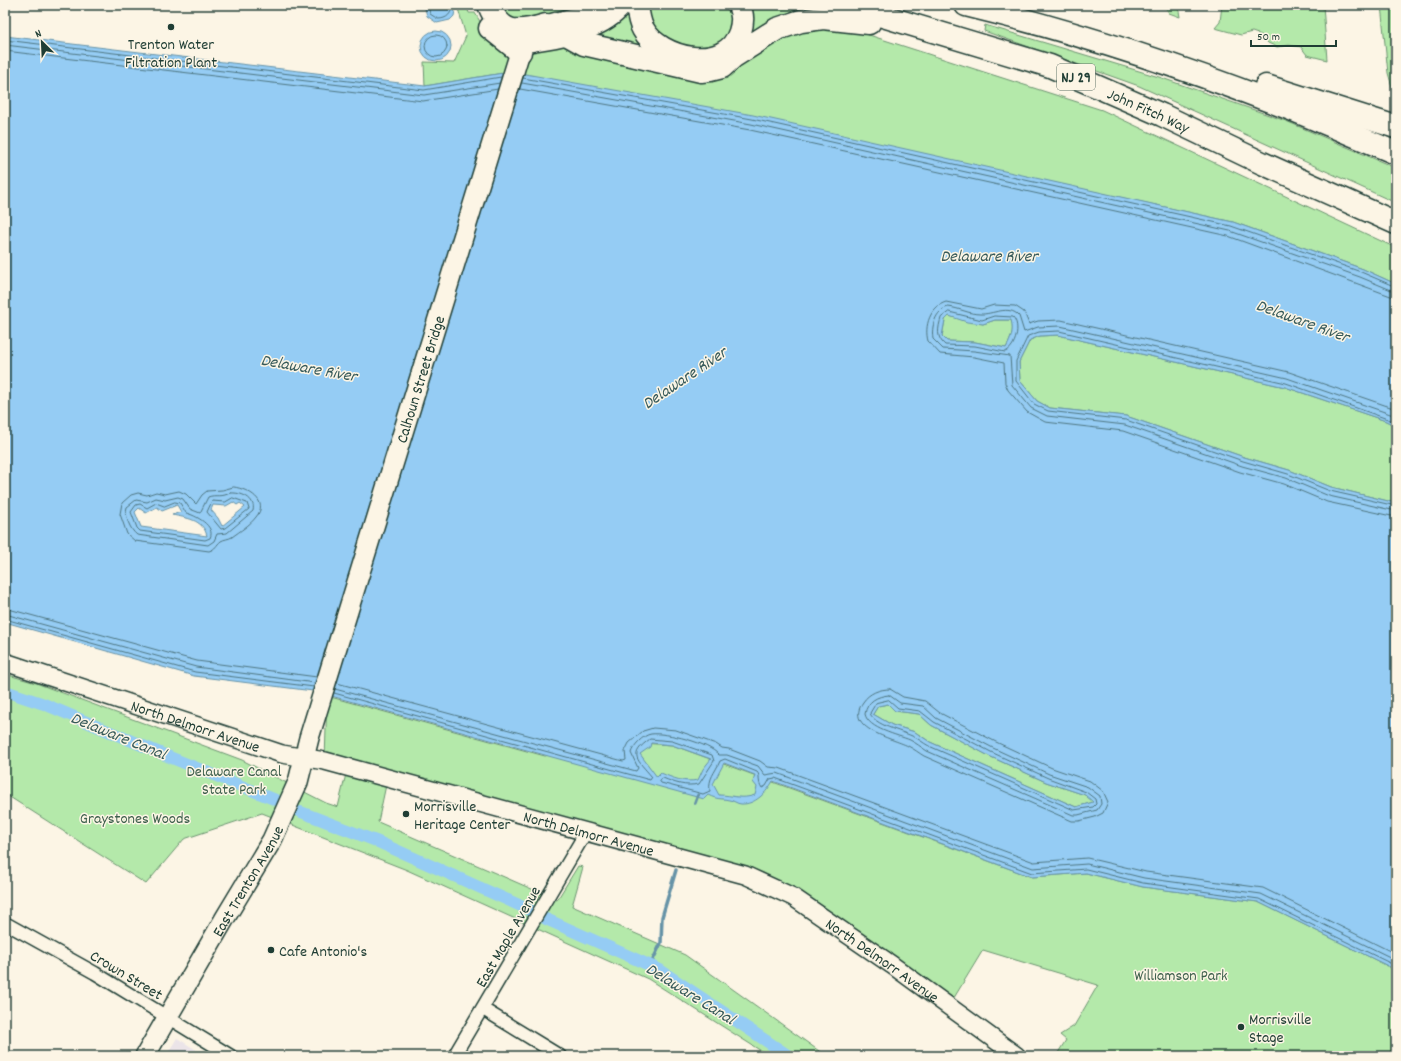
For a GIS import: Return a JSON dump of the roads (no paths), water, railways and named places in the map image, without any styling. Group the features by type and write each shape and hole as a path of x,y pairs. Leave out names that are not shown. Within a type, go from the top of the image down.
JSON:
{"highway":[{"path":"476,5 488,26 520,53"},
{"path":"489,5 497,21 514,31 523,32 546,26"},
{"path":"637,5 643,29 654,41 675,53 701,59 718,56 732,46 738,37 742,24 743,17 739,5"},
{"name":"John Fitch Way","path":"846,5 1050,66 1393,220"},
{"name":"NJ 29","path":"966,5 1051,27 1156,60 1270,101 1396,153"},
{"path":"568,35 584,44 701,71 722,67 733,57 778,29 801,21 823,18 921,28"},
{"path":"1156,60 1276,88 1396,127"}],"main road":[{"path":"520,53 528,37 546,26 592,13 607,5"},
{"path":"520,53 599,25 617,13 623,5"},
{"name":"Calhoun Street Bridge","path":"323,694 520,53"},
{"name":"North Delmorr Avenue","path":"5,662 282,754 325,761 743,875 793,896 892,965 1017,1056"},
{"name":"East Trenton Avenue","path":"145,1056 278,827 298,782 323,694"}],"street":[{"name":"East Maple Avenue","path":"454,1056 586,832"},
{"name":"Crown Street","path":"5,923 95,973 231,1056"},
{"path":"483,1009 560,1056"}],"water":[{"path":"424,5 456,5 454,16 450,20 437,23 427,16"},
{"path":"436,31 447,35 451,46 447,57 436,61 425,57 421,46 425,35"},
{"name":"Delaware River","path":"5,36 425,86 503,73 520,73 753,115 1233,222 1363,269 1396,284 1396,426 1386,421 1285,387 1058,335 1040,336 1030,340 1019,362 1020,381 1037,401 1050,408 1126,416 1244,457 1289,470 1331,487 1396,503 1396,970 1258,902 1143,887 1086,873 1032,877 773,781 760,797 746,804 740,804 708,795 704,799 313,691 194,676 5,622","holes":["949,316 967,322 983,324 995,320 1011,320 1012,335 1006,348 975,342 947,341 942,336 945,320","233,502 237,505 240,503 245,507 222,526 218,518 211,510 213,505 226,506","177,505 181,512 172,515 193,520 202,526 207,536 141,527 135,512 139,508 146,513 157,507 162,511","888,704 895,711 919,714 931,725 989,756 1046,782 1085,795 1093,802 1076,807 930,742 915,732 892,725 873,714 878,706","651,743 672,745 711,759 703,769 698,780 688,781 661,773 657,777 640,754 650,747","724,763 755,775 753,782 757,787 755,795 741,797 719,795 713,784"]}],"waterway":[{"name":"Delaware Canal","path":"5,691 44,704 276,800"},
{"path":"695,803 698,795"},
{"name":"Delaware Canal","path":"301,812 376,841 530,910"},
{"path":"650,966 661,943 662,917 676,870"},
{"name":"Delaware Canal","path":"546,919 660,970 789,1056"}],"place":[{"name":"Trenton Water Filtration Plant","path":"171,27"},
{"name":"Morrisville Heritage Center","path":"406,814"},
{"name":"Cafe Antonio's","path":"271,950"},
{"name":"Morrisville Stage","path":"1241,1027"}],"park label":[{"name":"Delaware Canal State Park","path":"234,779"},
{"name":"Graystones Woods","path":"135,817"},
{"name":"Williamson Park","path":"1181,974"}]}
